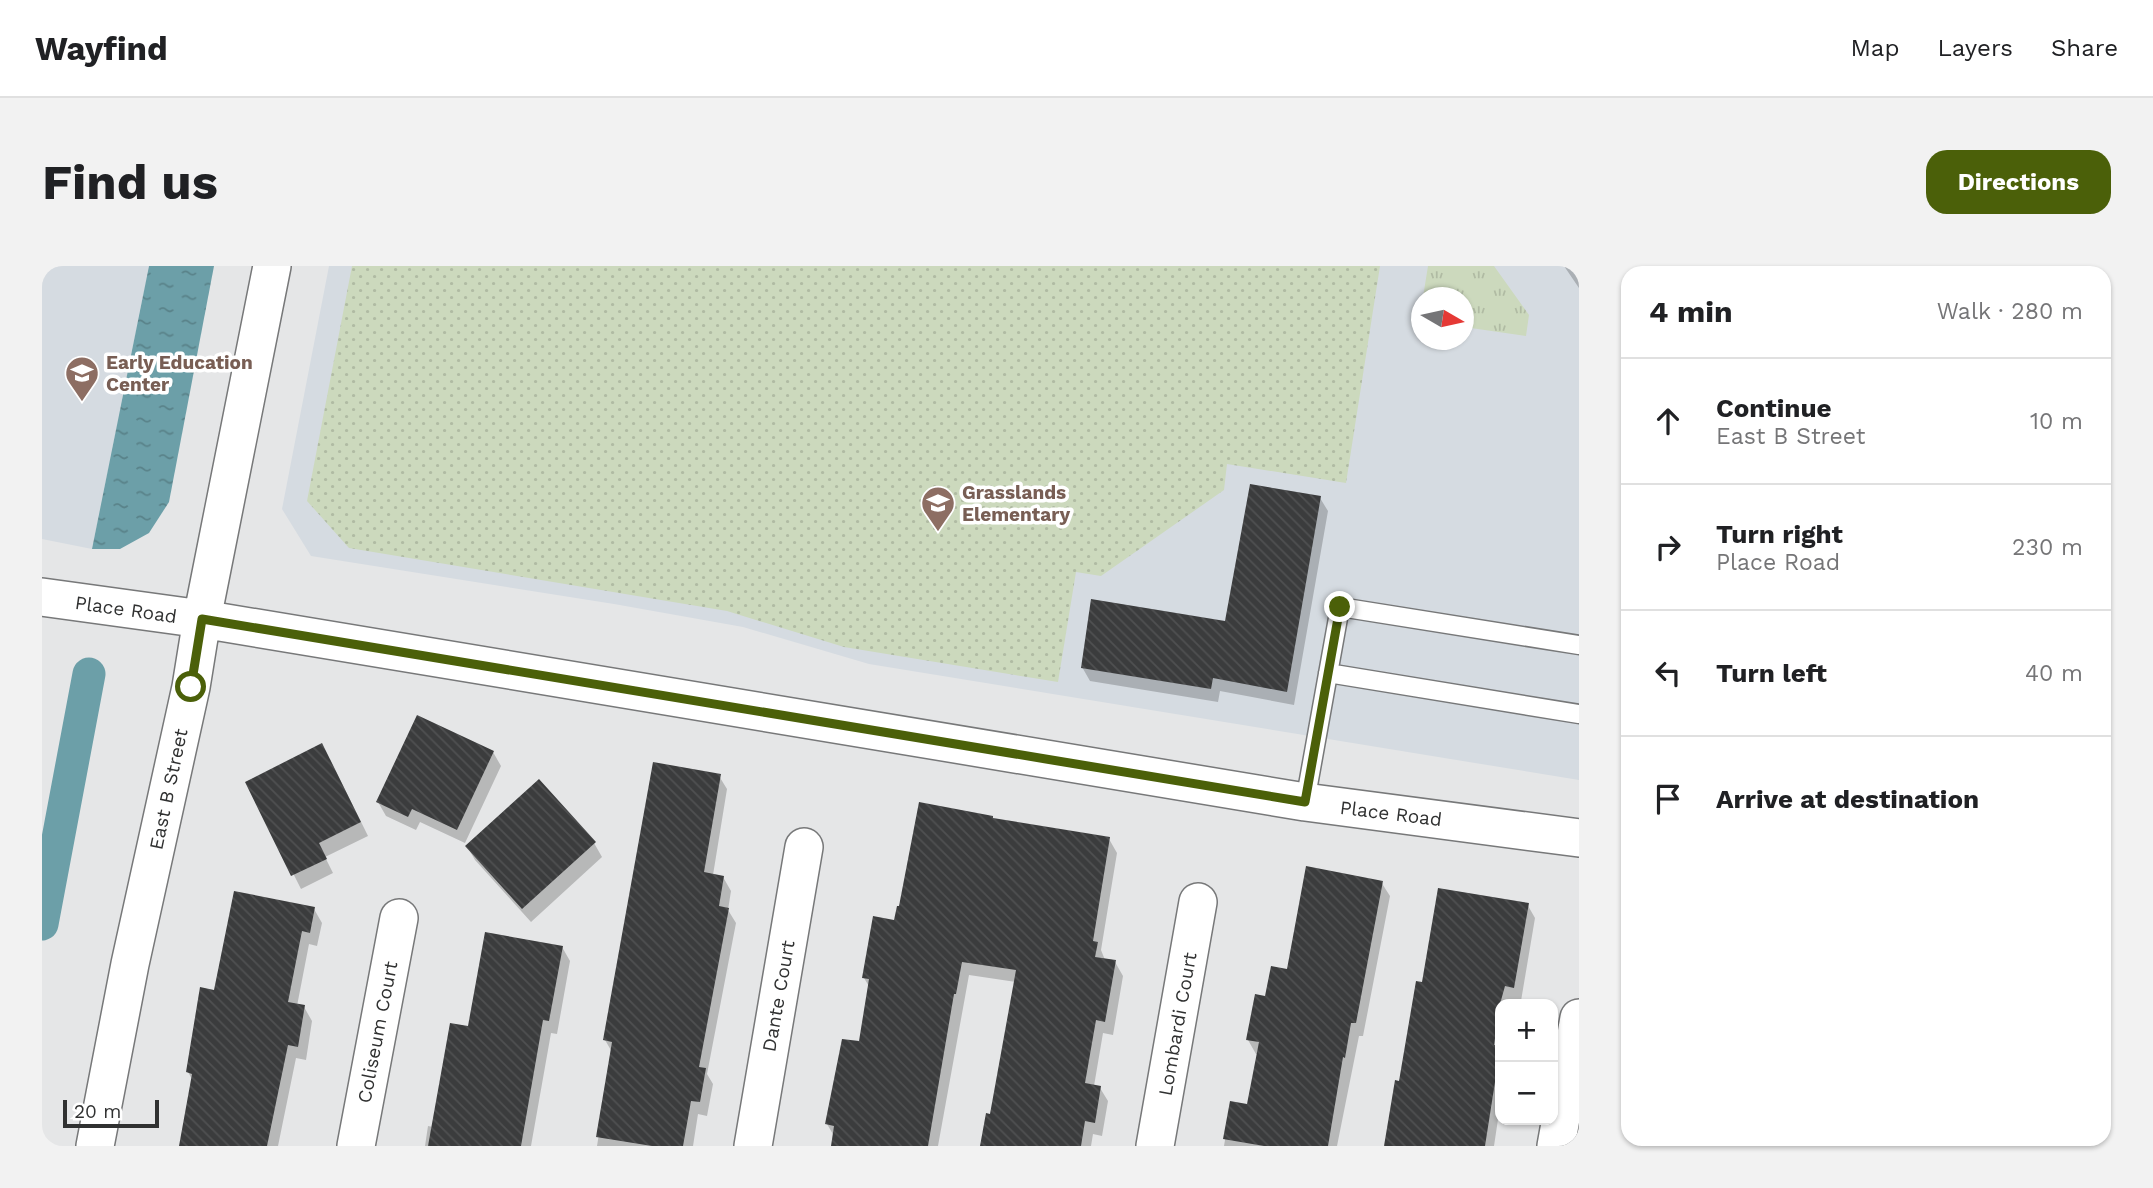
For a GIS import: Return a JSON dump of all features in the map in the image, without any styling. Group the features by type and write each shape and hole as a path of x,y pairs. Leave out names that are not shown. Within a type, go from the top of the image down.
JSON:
{"street":[{"name":"East B Street","path":"95,1146 130,964 191,687 272,266"},
{"name":"Place Road","path":"42,597 202,619 1305,802 1579,838"},
{"name":"Dante Court","path":"753,1146 804,847"},
{"name":"Lombardi Court","path":"1155,1146 1198,902"},
{"name":"Coliseum Court","path":"356,1146 399,918"},
{"path":"1556,1146 1573,1094 1579,1018"}],"lane":[{"path":"1305,802 1340,607 1579,645"},
{"path":"1328,673 1579,715"}],"shaded area":[{"name":"Early Education Center","path":"42,266 149,266 92,549 42,539"},
{"name":"Grasslands Elementary","path":"329,266 1579,266 1579,780 869,664 743,627 311,556 282,509"}],"green space":[{"name":"Grasslands Elementary","path":"352,266 1380,266 1346,483 1227,464 1224,490 1101,576 1076,572 1058,682 844,647 727,611 349,548 307,501"},
{"path":"1428,266 1494,266 1529,315 1526,336 1474,328 1474,287 1425,287"}],"water":[{"path":"149,266 214,266 169,502 149,533 120,549 92,549"}],"building":[{"path":"1250,484 1321,496 1287,692 1213,678 1211,689 1081,668 1091,599 1225,621"},
{"path":"417,715 494,751 457,830 412,809 408,817 376,802"},
{"path":"322,743 361,822 319,843 327,859 291,876 245,782"},
{"path":"653,762 721,774 704,872 724,876 719,906 729,908 699,1067 706,1068 700,1102 691,1101 683,1146 652,1146 596,1137 612,1042 603,1040"},
{"path":"539,779 596,842 522,909 465,846"},
{"path":"919,802 993,818 1110,837 1093,941 1098,942 1095,957 1116,960 1105,1022 1096,1020 1085,1083 1101,1086 1095,1123 1085,1121 1081,1146 980,1146 986,1113 990,1114 1016,970 962,962 928,1146 831,1146 834,1126 825,1124 842,1039 859,1041 869,979 862,978 873,916 894,920"},
{"path":"1306,866 1383,881 1356,1023 1351,1023 1345,1058 1343,1057 1328,1146 1264,1146 1223,1139 1230,1101 1247,1104 1259,1042 1246,1040 1255,994 1265,996 1271,966 1287,969"},
{"path":"1438,888 1529,903 1514,988 1505,986 1501,999 1495,999 1495,1082 1485,1146 1384,1146 1395,1080 1399,1081 1416,981 1422,982"},
{"path":"234,891 315,907 310,933 302,931 288,1002 305,1005 298,1047 288,1045 267,1146 179,1146 192,1074 186,1072 200,987 214,990"},
{"path":"485,932 563,946 549,1021 543,1020 521,1146 428,1146 450,1023 468,1026"}],"waterway":[{"path":"42,924 89,674"}],"place":[{"name":"Early Education Center","path":"82,403"},
{"name":"Grasslands Elementary","path":"938,533"}],"route":[{"path":"191,687 202,619 1305,802 1340,607"}]}
